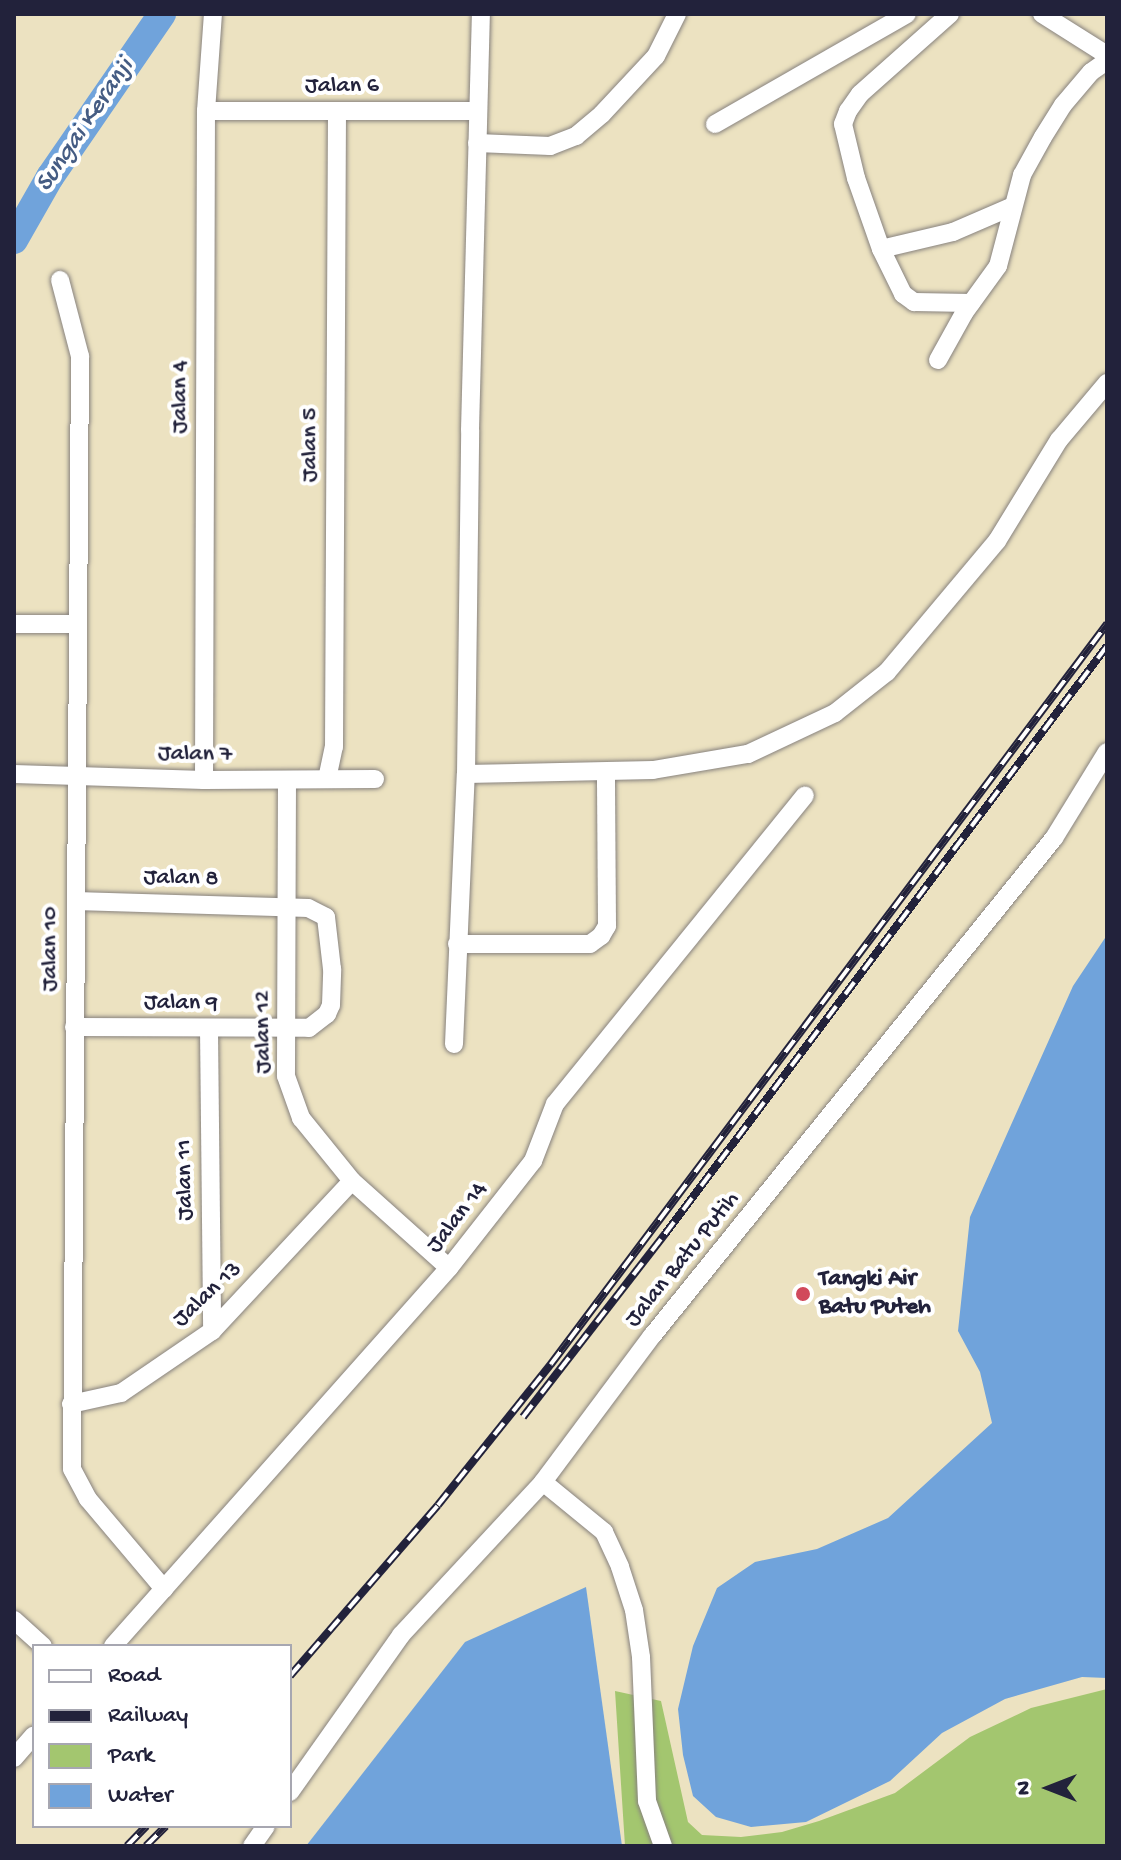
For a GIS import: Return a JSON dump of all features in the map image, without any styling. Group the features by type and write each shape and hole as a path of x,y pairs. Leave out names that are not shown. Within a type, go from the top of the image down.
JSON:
{"street":[{"name":"Jalan 4","path":"204,780 206,111 213,14"},
{"path":"454,1044 466,774 481,14"},
{"path":"477,143 550,146 576,136 602,114 656,56 677,14"},
{"path":"715,124 907,14"},
{"path":"950,14 860,94 843,124 856,178 881,249 903,294 914,302 971,303"},
{"path":"938,360 971,303 998,266 1011,207 1022,175 1063,105 1107,58 1042,14"},
{"name":"Jalan 6","path":"206,111 478,111"},
{"name":"Jalan 5","path":"327,779 334,747 337,111"},
{"path":"881,249 953,232 1011,207"},
{"name":"Jalan 10","path":"60,280 80,356 72,1469 88,1499 164,1589"},
{"path":"466,774 653,770 748,754 835,713 887,672 997,541 1059,440 1107,383"},
{"path":"14,624 78,624"},
{"name":"Jalan Batu Putih","path":"292,1789 401,1635 543,1482 652,1336 1045,849 1107,752"},
{"path":"457,944 590,944 601,936 607,926 606,772"},
{"name":"Jalan 7","path":"14,774 204,780 375,779"},
{"name":"Jalan 12","path":"287,780 286,1076 301,1118 352,1181 449,1268"},
{"name":"Jalan 14","path":"115,1644 449,1268 533,1161 555,1104 805,795"},
{"name":"Jalan 8","path":"76,901 287,904 308,908 326,917 332,969 331,1005 327,1014 309,1028 286,1030"},
{"name":"Jalan 9","path":"74,1027 286,1030"},
{"name":"Jalan 11","path":"209,1029 212,1331"},
{"name":"Jalan 13","path":"71,1404 121,1393 212,1331 352,1181"},
{"path":"543,1482 604,1532 620,1567 634,1610 641,1657 647,1801 663,1846"},
{"path":"14,1620 41,1644"},
{"path":"14,1758 32,1737"},
{"path":"252,1846 265,1828"}],"green space":[{"path":"1107,1689 1107,1846 625,1846 615,1691 661,1701 688,1822 702,1835 741,1837 782,1832 895,1793 970,1737 1031,1708"}],"water":[{"path":"1107,935 1107,1678 1082,1677 1005,1699 942,1733 890,1781 806,1822 751,1827 716,1817 693,1796 683,1755 678,1709 693,1646 717,1588 755,1562 817,1549 888,1518 992,1423 980,1372 958,1331 970,1217 1073,986"},
{"path":"586,1587 622,1846 306,1846 465,1642"}],"waterway":[{"name":"Sungai Keranji","path":"14,240 50,177 162,14"}],"railway":[{"path":"292,1674 438,1505 551,1364 1107,624"},
{"path":"523,1417 665,1234 1107,646"},
{"path":"127,1846 144,1828"},
{"path":"146,1846 164,1828"}],"place":[{"name":"Tangki Air Batu Puteh","path":"803,1294"}]}
